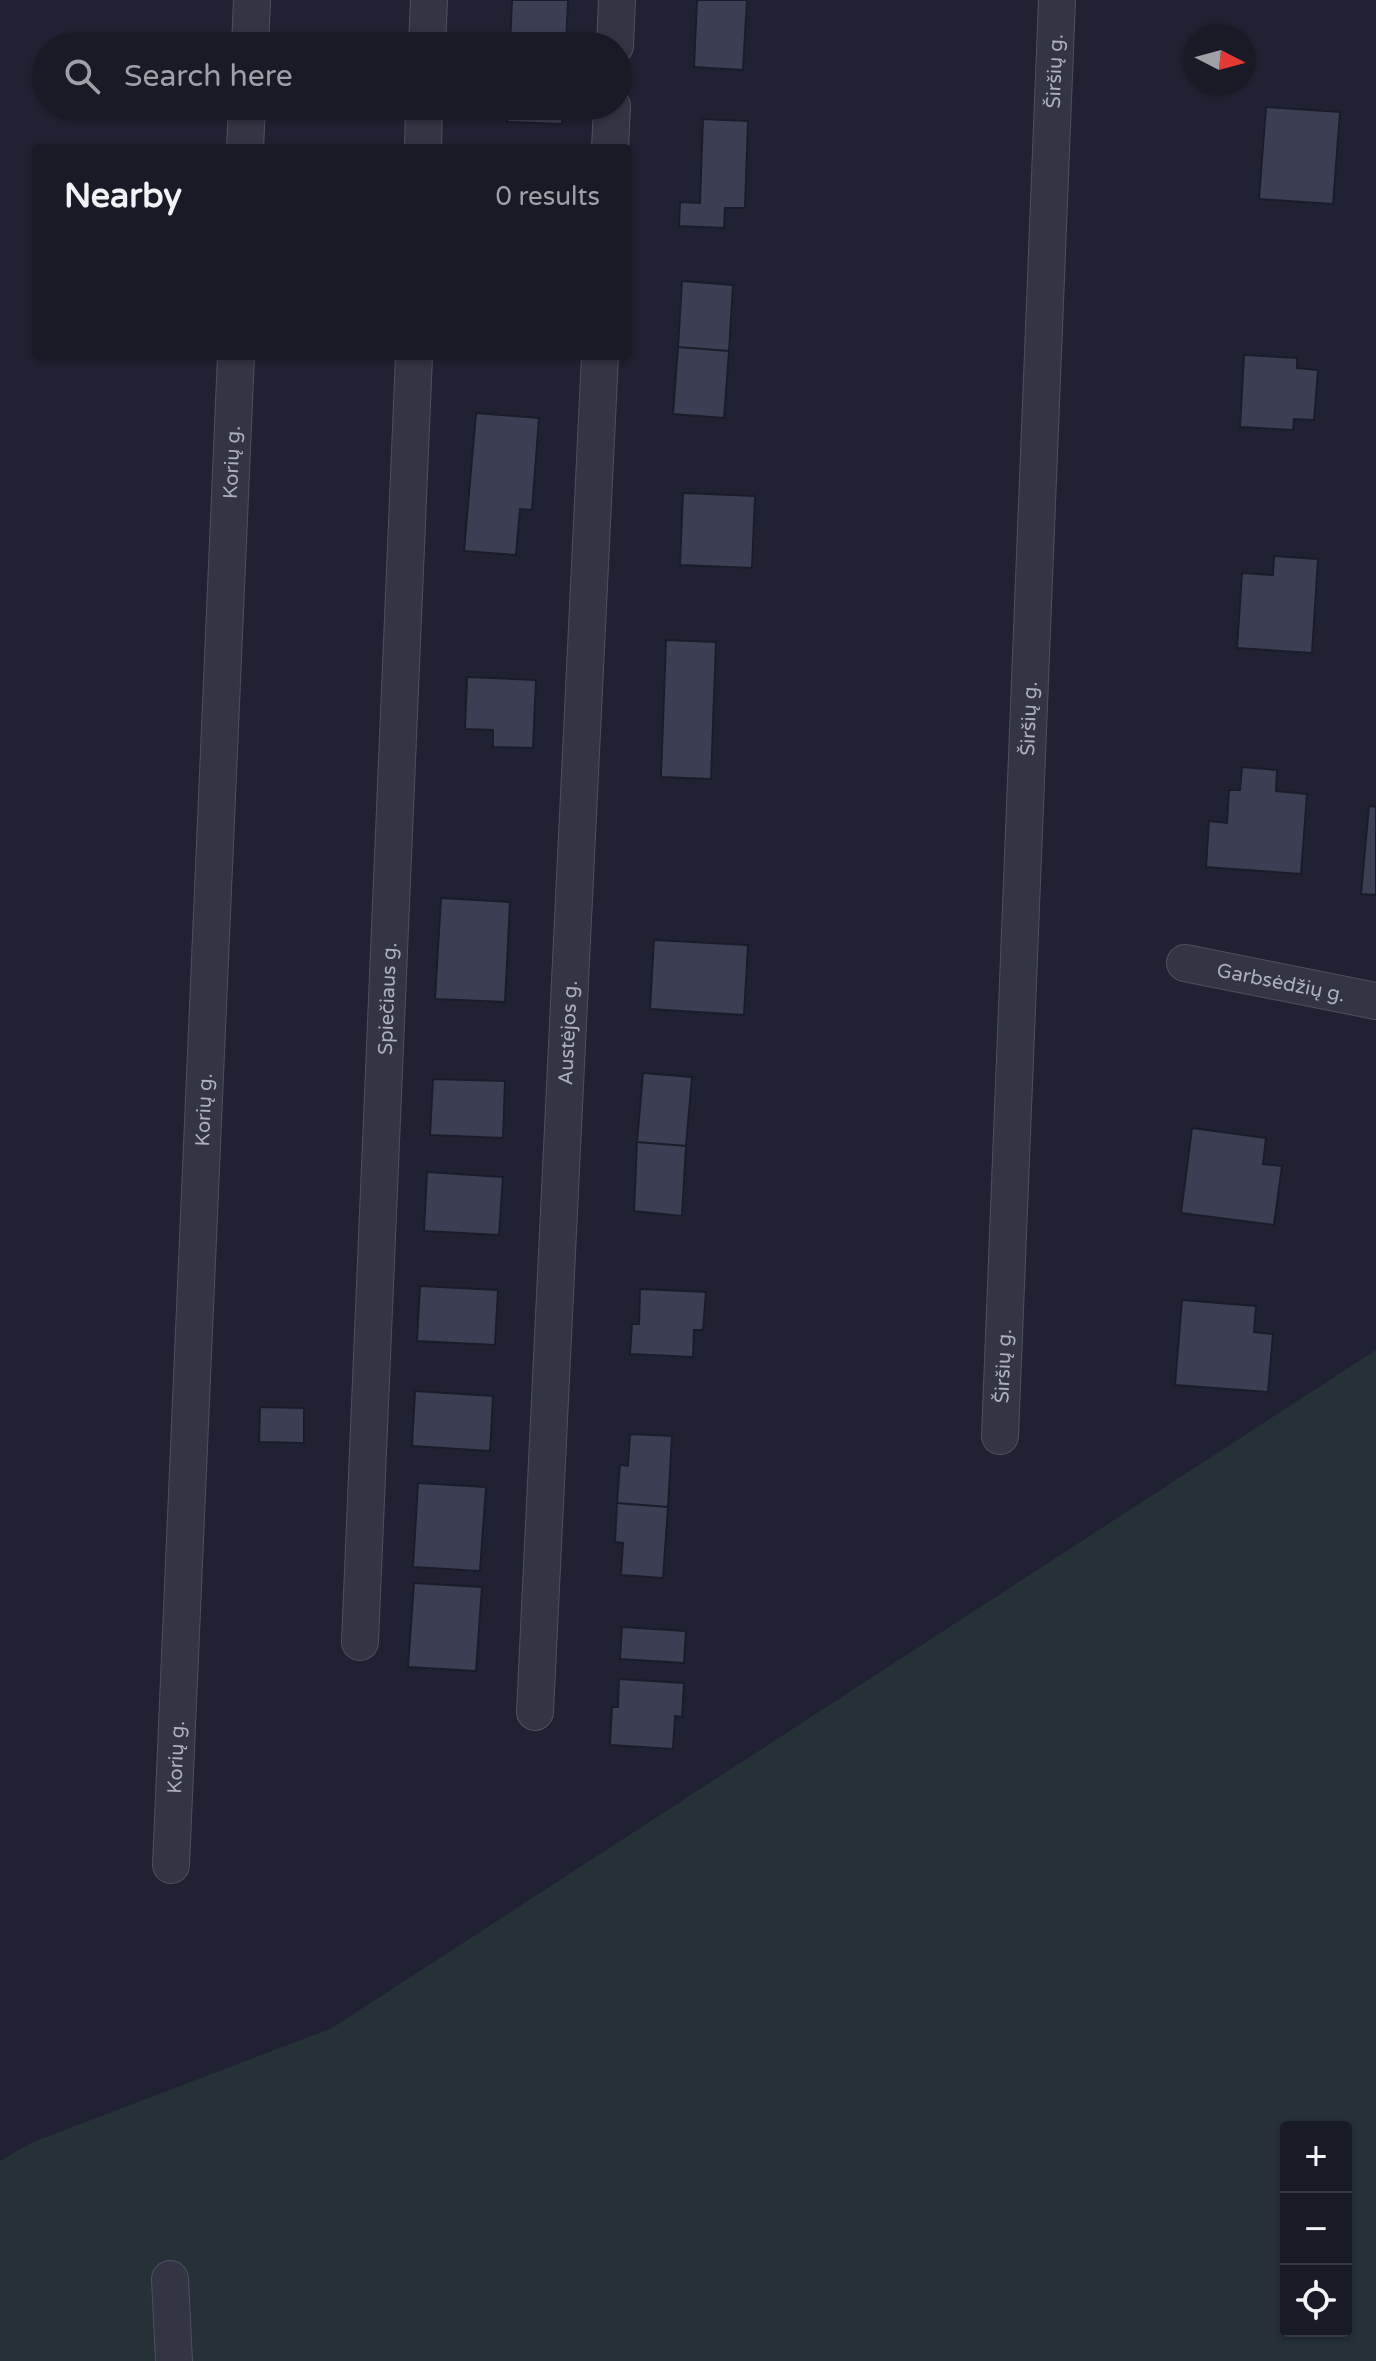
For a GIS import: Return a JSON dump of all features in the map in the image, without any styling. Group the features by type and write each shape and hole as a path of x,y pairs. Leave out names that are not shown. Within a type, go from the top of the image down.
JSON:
{"street":[{"path":"251,32 252,0"},
{"path":"428,32 429,0"},
{"path":"616,32 617,0"},
{"name":"Širšių g.","path":"1000,1436 1057,0"},
{"path":"245,144 246,120"},
{"path":"423,144 424,120"},
{"path":"610,144 611,120"},
{"name":"Korių g.","path":"171,1865 236,360"},
{"name":"Spiečiaus g.","path":"360,1642 414,360"},
{"name":"Austėjos g.","path":"535,1712 600,360"},
{"name":"Garbsėdžių g.","path":"1185,963 1376,1001"},
{"path":"170,2279 174,2361"}],"shaded area":[{"path":"1376,1350 1376,2361 0,2361 0,2161 33,2142 332,2028"}],"building":[{"path":"512,0 568,0 567,32 511,32"},
{"path":"697,0 747,0 743,70 694,67"},
{"path":"1266,107 1340,112 1333,204 1259,199"},
{"path":"703,119 748,121 745,208 725,208 724,228 679,226 680,202 700,203"},
{"path":"507,120 562,120 562,124"},
{"path":"682,281 733,285 729,351 678,347"},
{"path":"678,347 729,351 724,418 673,414"},
{"path":"1244,355 1297,358 1297,368 1318,370 1314,420 1294,419 1293,430 1240,427"},
{"path":"476,413 539,418 532,510 520,509 516,555 464,551"},
{"path":"683,493 755,496 752,568 680,565"},
{"path":"1274,556 1318,559 1312,653 1237,648 1242,573 1273,575"},
{"path":"666,640 716,642 711,779 661,777"},
{"path":"467,677 536,680 533,748 493,747 493,730 465,729"},
{"path":"1242,767 1277,770 1276,791 1307,794 1301,874 1206,867 1209,821 1227,823 1229,790 1240,790"},
{"path":"1369,806 1376,807 1376,895 1361,894"},
{"path":"441,898 510,902 505,1002 435,999"},
{"path":"654,940 748,945 744,1015 650,1009"},
{"path":"643,1073 692,1077 686,1146 637,1142"},
{"path":"433,1079 505,1081 503,1138 430,1135"},
{"path":"1192,1128 1266,1138 1263,1164 1282,1166 1274,1225 1181,1213"},
{"path":"637,1142 686,1146 682,1216 634,1211"},
{"path":"427,1172 503,1177 499,1235 424,1231"},
{"path":"420,1286 498,1290 495,1345 417,1341"},
{"path":"640,1289 706,1292 703,1330 694,1330 693,1357 630,1354 632,1324 639,1324"},
{"path":"1182,1300 1256,1306 1254,1332 1273,1334 1268,1392 1175,1385"},
{"path":"415,1391 493,1396 490,1451 412,1446"},
{"path":"260,1407 304,1408 304,1443 259,1442"},
{"path":"630,1434 672,1436 668,1507 617,1503 620,1465 628,1466"},
{"path":"418,1483 486,1487 480,1571 413,1567"},
{"path":"617,1503 668,1507 663,1578 621,1575 623,1543 615,1542"},
{"path":"414,1583 482,1587 476,1671 408,1667"},
{"path":"622,1627 686,1631 684,1663 620,1659"},
{"path":"619,1679 684,1683 682,1717 675,1716 673,1749 610,1745 612,1707 618,1707"}]}
